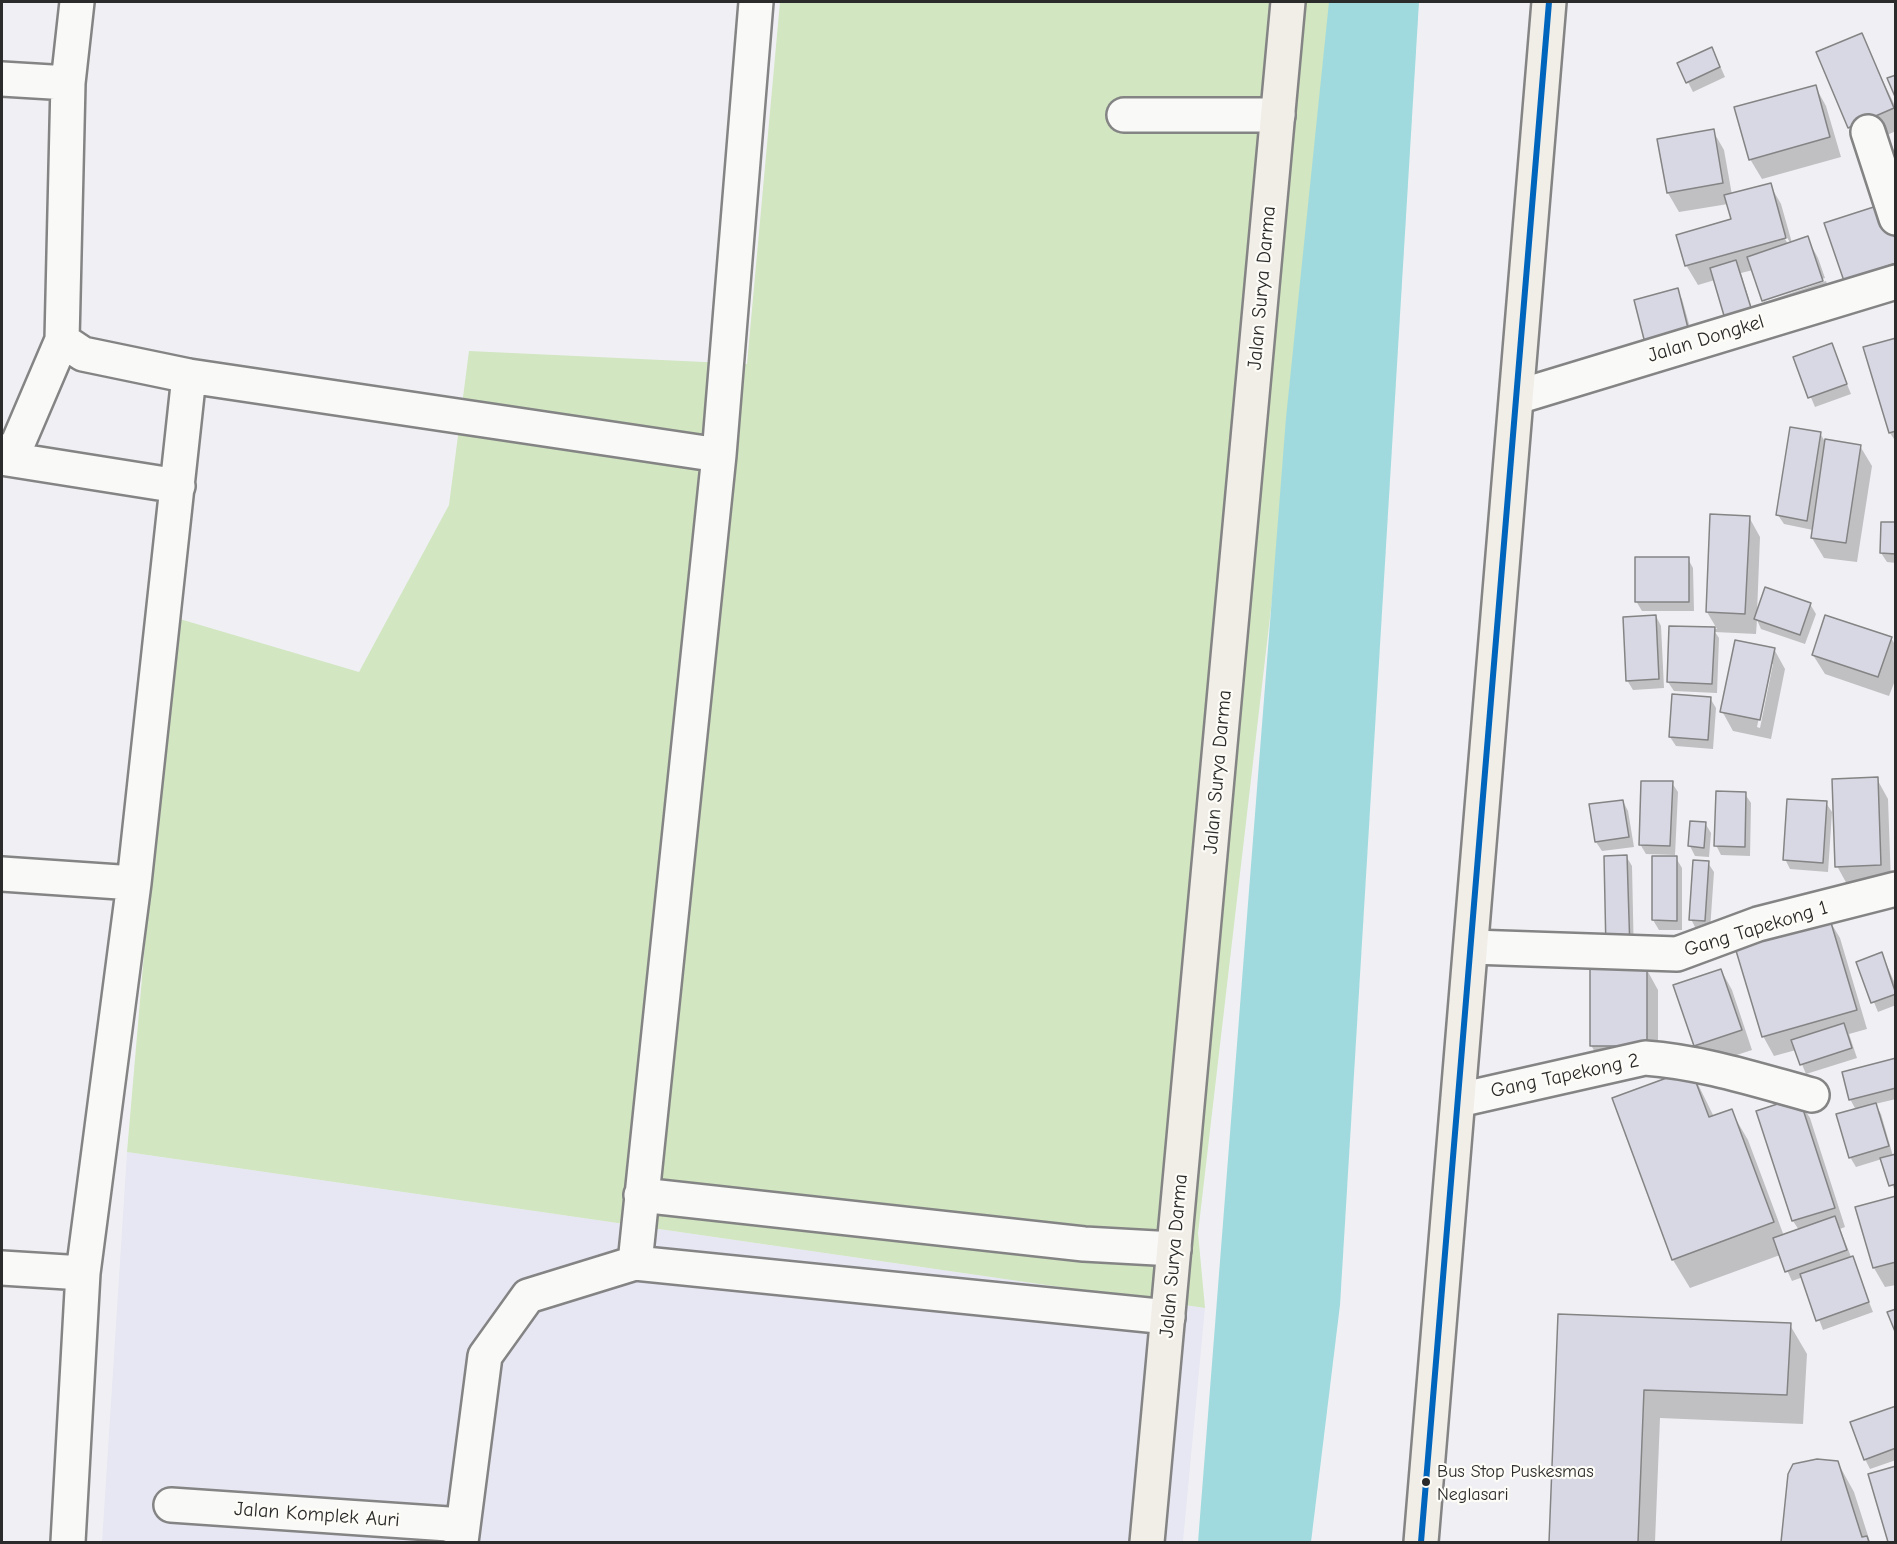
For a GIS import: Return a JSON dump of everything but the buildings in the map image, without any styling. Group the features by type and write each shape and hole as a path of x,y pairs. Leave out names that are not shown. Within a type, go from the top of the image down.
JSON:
{"main road":[{"name":"Jalan Surya Darma","path":"1147,1542 1288,2"},
{"path":"1421,1542 1549,2"}],"street":[{"path":"3,458 18,443 62,340 68,83 77,2"},
{"path":"635,1263 719,455 756,2"},
{"path":"2,79 68,83"},
{"path":"1124,115 1278,115"},
{"path":"1868,132 1896,218"},
{"name":"Jalan Dongkel","path":"1517,397 1896,282"},
{"path":"62,340 84,354 189,376 719,455"},
{"path":"68,1542 83,1273 134,883 189,376"},
{"path":"3,458 178,486"},
{"path":"2,874 134,883"},
{"name":"Gang Tapekong 1","path":"1472,947 1677,954 1758,924 1896,889"},
{"name":"Gang Tapekong 2","path":"1459,1100 1645,1058 1671,1060 1812,1095"},
{"path":"641,1195 1084,1244 1174,1249"},
{"path":"462,1534 485,1356 528,1296 635,1263 1168,1317"},
{"path":"2,1268 83,1273"},
{"name":"Jalan Komplek Auri","path":"171,1505 462,1534"}],"shaded area":[{"path":"127,1152 1205,1308 1183,1542 102,1542"}],"green space":[{"path":"780,2 1338,2 1286,480 1198,1233 1205,1308 127,1152 173,617 359,672 449,505 469,351 747,364"}],"water":[{"path":"1329,2 1419,2 1340,1305 1311,1542 1198,1542 1286,418"}],"transit line":[{"path":"1421,1542 1549,2"}],"place":[{"name":"Bus Stop Puskesmas Neglasari","path":"1426,1482"}]}
